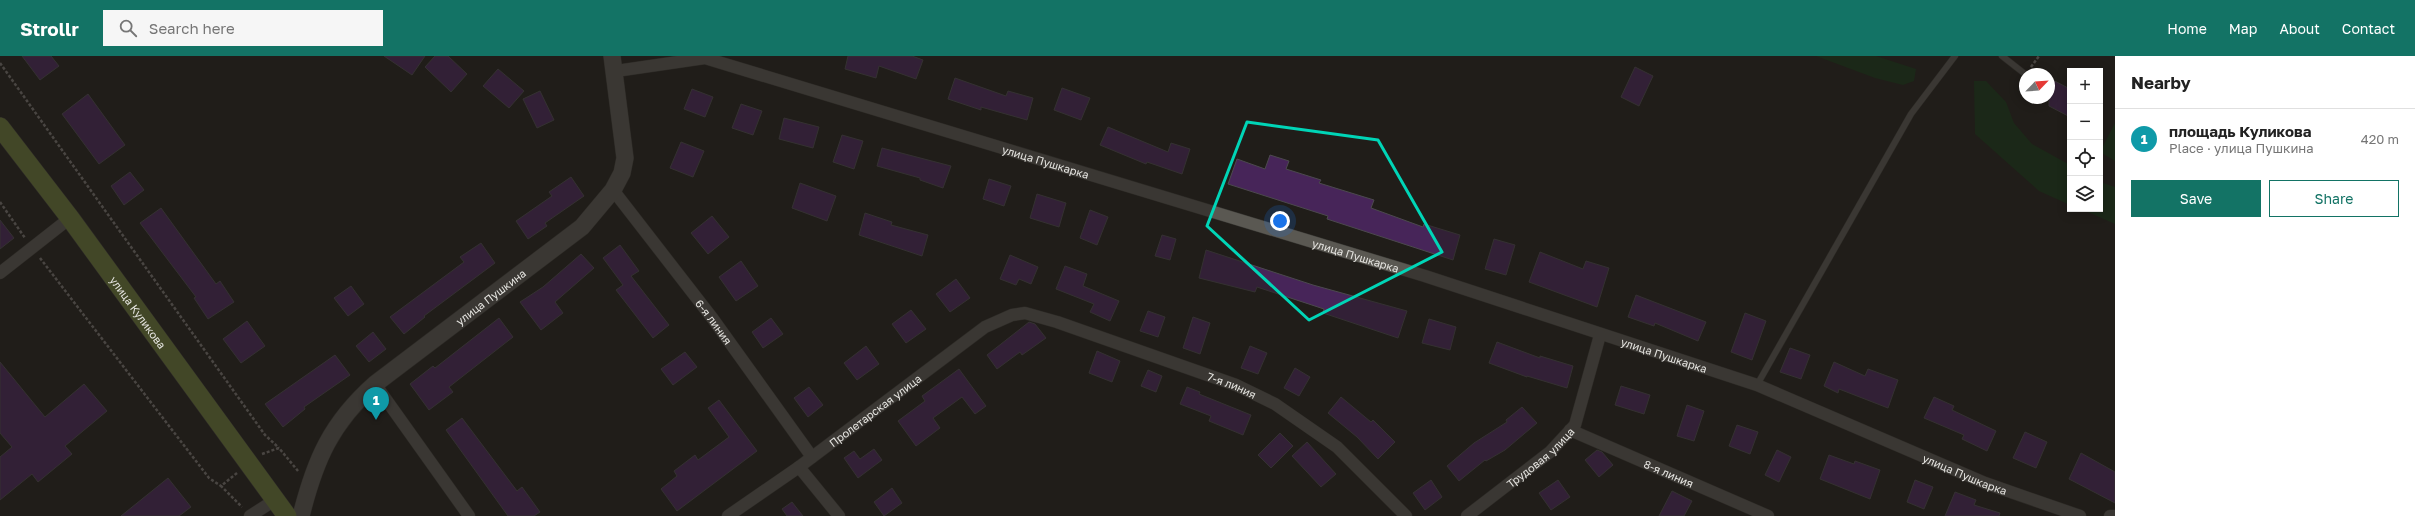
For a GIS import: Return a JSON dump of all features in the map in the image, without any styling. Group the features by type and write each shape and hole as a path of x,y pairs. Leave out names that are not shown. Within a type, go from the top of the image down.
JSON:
{"main road":[{"name":"улица Куликова","path":"0,127 70,218 287,516"}],"street":[{"name":"улица Пушкарка","path":"614,64 705,58 1425,276 1757,386 1985,483 2080,516"},
{"name":"улица Пушкина","path":"301,516 309,484 321,455 337,425 348,410 375,384 582,226 613,190 622,173 625,158 614,64"},
{"name":"6-я линия","path":"613,190 713,319 812,457"},
{"path":"0,273 70,218"},
{"name":"Пролетарская улица","path":"728,516 799,467 985,327 1012,315 1025,313"},
{"name":"7-я линия","path":"1025,313 1057,322 1236,385 1275,404 1337,447 1406,516"},
{"name":"Трудовая улица","path":"1467,516 1550,452 1570,430 1577,418 1600,335"},
{"path":"375,384 469,516"},
{"name":"8-я линия","path":"1570,430 1768,516"},
{"path":"799,467 839,516"},
{"path":"250,516 275,500"},
{"path":"2110,516 2115,516"}],"lane":[{"path":"1757,386 1911,114 1955,56"},
{"path":"2002,56 2019,69"}],"path":[{"path":"0,63 265,435 279,448"},
{"path":"0,202 32,248 209,478 221,486"}],"highlighted area":[{"path":"1247,122 1378,140 1442,252 1309,320 1207,226"}],"green space":[{"path":"1816,56 1876,56 1916,69 1914,81 1903,85 1875,78"},
{"path":"1974,81 1986,81 2006,102 2014,123 2032,144 2067,163 2067,204 2039,191 1975,134"},
{"path":"2115,123 2115,161 2103,154 2103,146"},
{"path":"2103,183 2115,187 2115,224 2088,212 2103,212"}],"building":[{"path":"22,56 51,56 59,66 40,80"},
{"path":"384,56 425,56 412,75"},
{"path":"435,56 448,56 467,74 451,92 425,67"},
{"path":"848,56 912,56 923,60 916,79 879,66 876,78 845,69"},
{"path":"1635,67 1653,76 1639,106 1621,97"},
{"path":"498,69 524,91 509,108 483,86"},
{"path":"955,78 1006,96 1008,91 1033,98 1027,120 981,107 981,110 948,99"},
{"path":"2055,81 2067,87 2067,115 2049,106 2049,104 2055,104"},
{"path":"1062,88 1090,98 1081,120 1054,110"},
{"path":"692,89 713,97 705,117 684,109"},
{"path":"540,91 554,120 537,128 523,99"},
{"path":"88,94 125,145 99,164 62,114"},
{"path":"741,104 762,111 753,135 732,128"},
{"path":"784,118 819,127 813,148 779,139"},
{"path":"1108,127 1168,152 1171,143 1190,149 1182,174 1147,162 1146,164 1100,145"},
{"path":"842,135 863,141 854,169 833,162"},
{"path":"681,142 704,151 693,177 670,168"},
{"path":"882,148 951,166 943,188 920,180 920,178 877,166"},
{"path":"1270,155 1289,161 1286,169 1321,180 1319,183 1374,200 1371,208 1423,227 1424,224 1460,235 1453,260 1327,219 1328,216 1228,184 1237,159 1265,169"},
{"path":"130,172 144,190 124,205 111,186"},
{"path":"571,177 584,196 545,223 547,226 528,239 516,221 552,196 549,192"},
{"path":"989,179 1011,186 1004,206 983,199"},
{"path":"800,183 836,196 827,221 792,208"},
{"path":"1037,194 1066,203 1059,227 1030,218"},
{"path":"161,208 216,284 220,281 234,302 208,319 194,298 196,297 140,223"},
{"path":"1090,210 1108,217 1097,245 1080,238"},
{"path":"865,213 892,222 891,225 928,235 922,256 859,235"},
{"path":"712,216 729,237 708,254 691,233"},
{"path":"0,220 14,238 0,249"},
{"path":"1162,235 1176,239 1170,260 1155,256"},
{"path":"1494,239 1515,245 1506,275 1485,269"},
{"path":"481,243 495,263 424,316 425,317 404,334 390,317 464,262 460,257"},
{"path":"620,245 639,271 631,276 669,325 653,338 616,290 623,285 603,258"},
{"path":"1206,250 1313,285 1407,311 1398,338 1323,313 1324,309 1257,287 1255,292 1199,278"},
{"path":"1540,252 1583,269 1586,261 1609,268 1597,307 1529,282"},
{"path":"581,254 594,268 555,302 563,313 541,330 520,302 543,287"},
{"path":"1010,255 1038,267 1031,284 1019,279 1016,285 1000,279"},
{"path":"741,261 758,286 736,301 719,277"},
{"path":"1065,266 1087,274 1083,286 1119,301 1110,321 1090,312 1094,304 1056,289"},
{"path":"956,279 970,298 950,312 936,294"},
{"path":"351,286 364,304 348,316 334,298"},
{"path":"1636,295 1706,322 1698,341 1655,323 1654,326 1628,317"},
{"path":"911,310 926,329 906,343 892,324"},
{"path":"1148,311 1165,317 1158,337 1140,331"},
{"path":"1745,313 1766,321 1752,360 1731,352"},
{"path":"1193,317 1210,323 1200,354 1183,348"},
{"path":"499,318 513,337 449,387 453,392 429,410 410,384 433,366 435,368"},
{"path":"771,318 783,334 763,348 752,332"},
{"path":"1429,319 1456,327 1450,350 1422,343"},
{"path":"247,321 265,346 241,363 223,339"},
{"path":"1029,322 1035,324 1046,338 1022,355 1020,352 997,369 987,355"},
{"path":"373,332 386,349 369,362 356,346"},
{"path":"1497,342 1540,358 1540,356 1573,366 1567,388 1527,377 1489,363"},
{"path":"866,346 879,364 857,380 844,363"},
{"path":"1250,346 1267,353 1258,374 1241,368"},
{"path":"1790,348 1810,355 1801,379 1780,372"},
{"path":"1097,351 1120,361 1112,382 1089,373"},
{"path":"685,352 697,367 673,385 661,369"},
{"path":"335,355 350,375 304,407 305,409 283,427 265,404"},
{"path":"0,362 45,417 84,384 107,411 65,446 72,454 38,482 32,474 0,500 0,457 12,447 0,433"},
{"path":"1834,362 1865,376 1868,369 1898,380 1888,408 1839,389 1838,393 1824,386"},
{"path":"1295,368 1310,377 1299,396 1284,388"},
{"path":"959,369 986,406 975,414 962,397 933,418 940,428 916,446 898,421 925,401 922,396"},
{"path":"1148,370 1162,376 1156,392 1141,386"},
{"path":"1621,386 1650,395 1644,414 1615,405"},
{"path":"809,387 823,405 808,417 794,398"},
{"path":"1187,387 1200,392 1199,394 1251,415 1243,435 1209,421 1211,416 1180,404"},
{"path":"1341,397 1371,422 1373,420 1395,442 1378,459 1357,437 1328,413"},
{"path":"1934,397 1954,406 1952,410 1996,431 1987,451 1962,439 1964,435 1924,418"},
{"path":"719,400 757,451 677,511 661,489 677,476 674,471 695,455 698,460 729,437 708,408"},
{"path":"1687,405 1704,411 1694,441 1677,436"},
{"path":"1522,407 1537,423 1505,450 1486,461 1485,460 1459,481 1447,466 1474,443 1507,422 1506,420"},
{"path":"462,418 517,491 522,487 540,512 534,516 508,516 446,430"},
{"path":"1737,425 1758,432 1750,454 1729,446"},
{"path":"2025,432 2047,442 2036,468 2013,458"},
{"path":"1280,433 1293,446 1271,468 1258,455"},
{"path":"1307,442 1336,474 1321,487 1292,456"},
{"path":"874,449 882,460 858,478 844,458 854,451 860,459"},
{"path":"1597,450 1602,452 1613,465 1599,477 1585,460"},
{"path":"1777,450 1791,457 1779,482 1765,475"},
{"path":"2081,453 2115,472 2115,503 2069,479"},
{"path":"1829,455 1854,464 1855,461 1880,470 1870,499 1820,479"},
{"path":"168,478 191,507 179,516 121,516"},
{"path":"1431,480 1442,497 1425,510 1413,493"},
{"path":"1558,480 1570,497 1551,510 1539,493"},
{"path":"1915,480 1933,487 1924,509 1907,502"},
{"path":"892,488 902,503 884,516 874,502"},
{"path":"1672,491 1692,501 1684,516 1659,516"},
{"path":"1955,492 1976,500 1974,505 2000,513 1999,516 1945,516"},
{"path":"792,502 803,516 787,516 782,509"}],"place":[{"name":"площадь Куликова","path":"376,420"}]}
